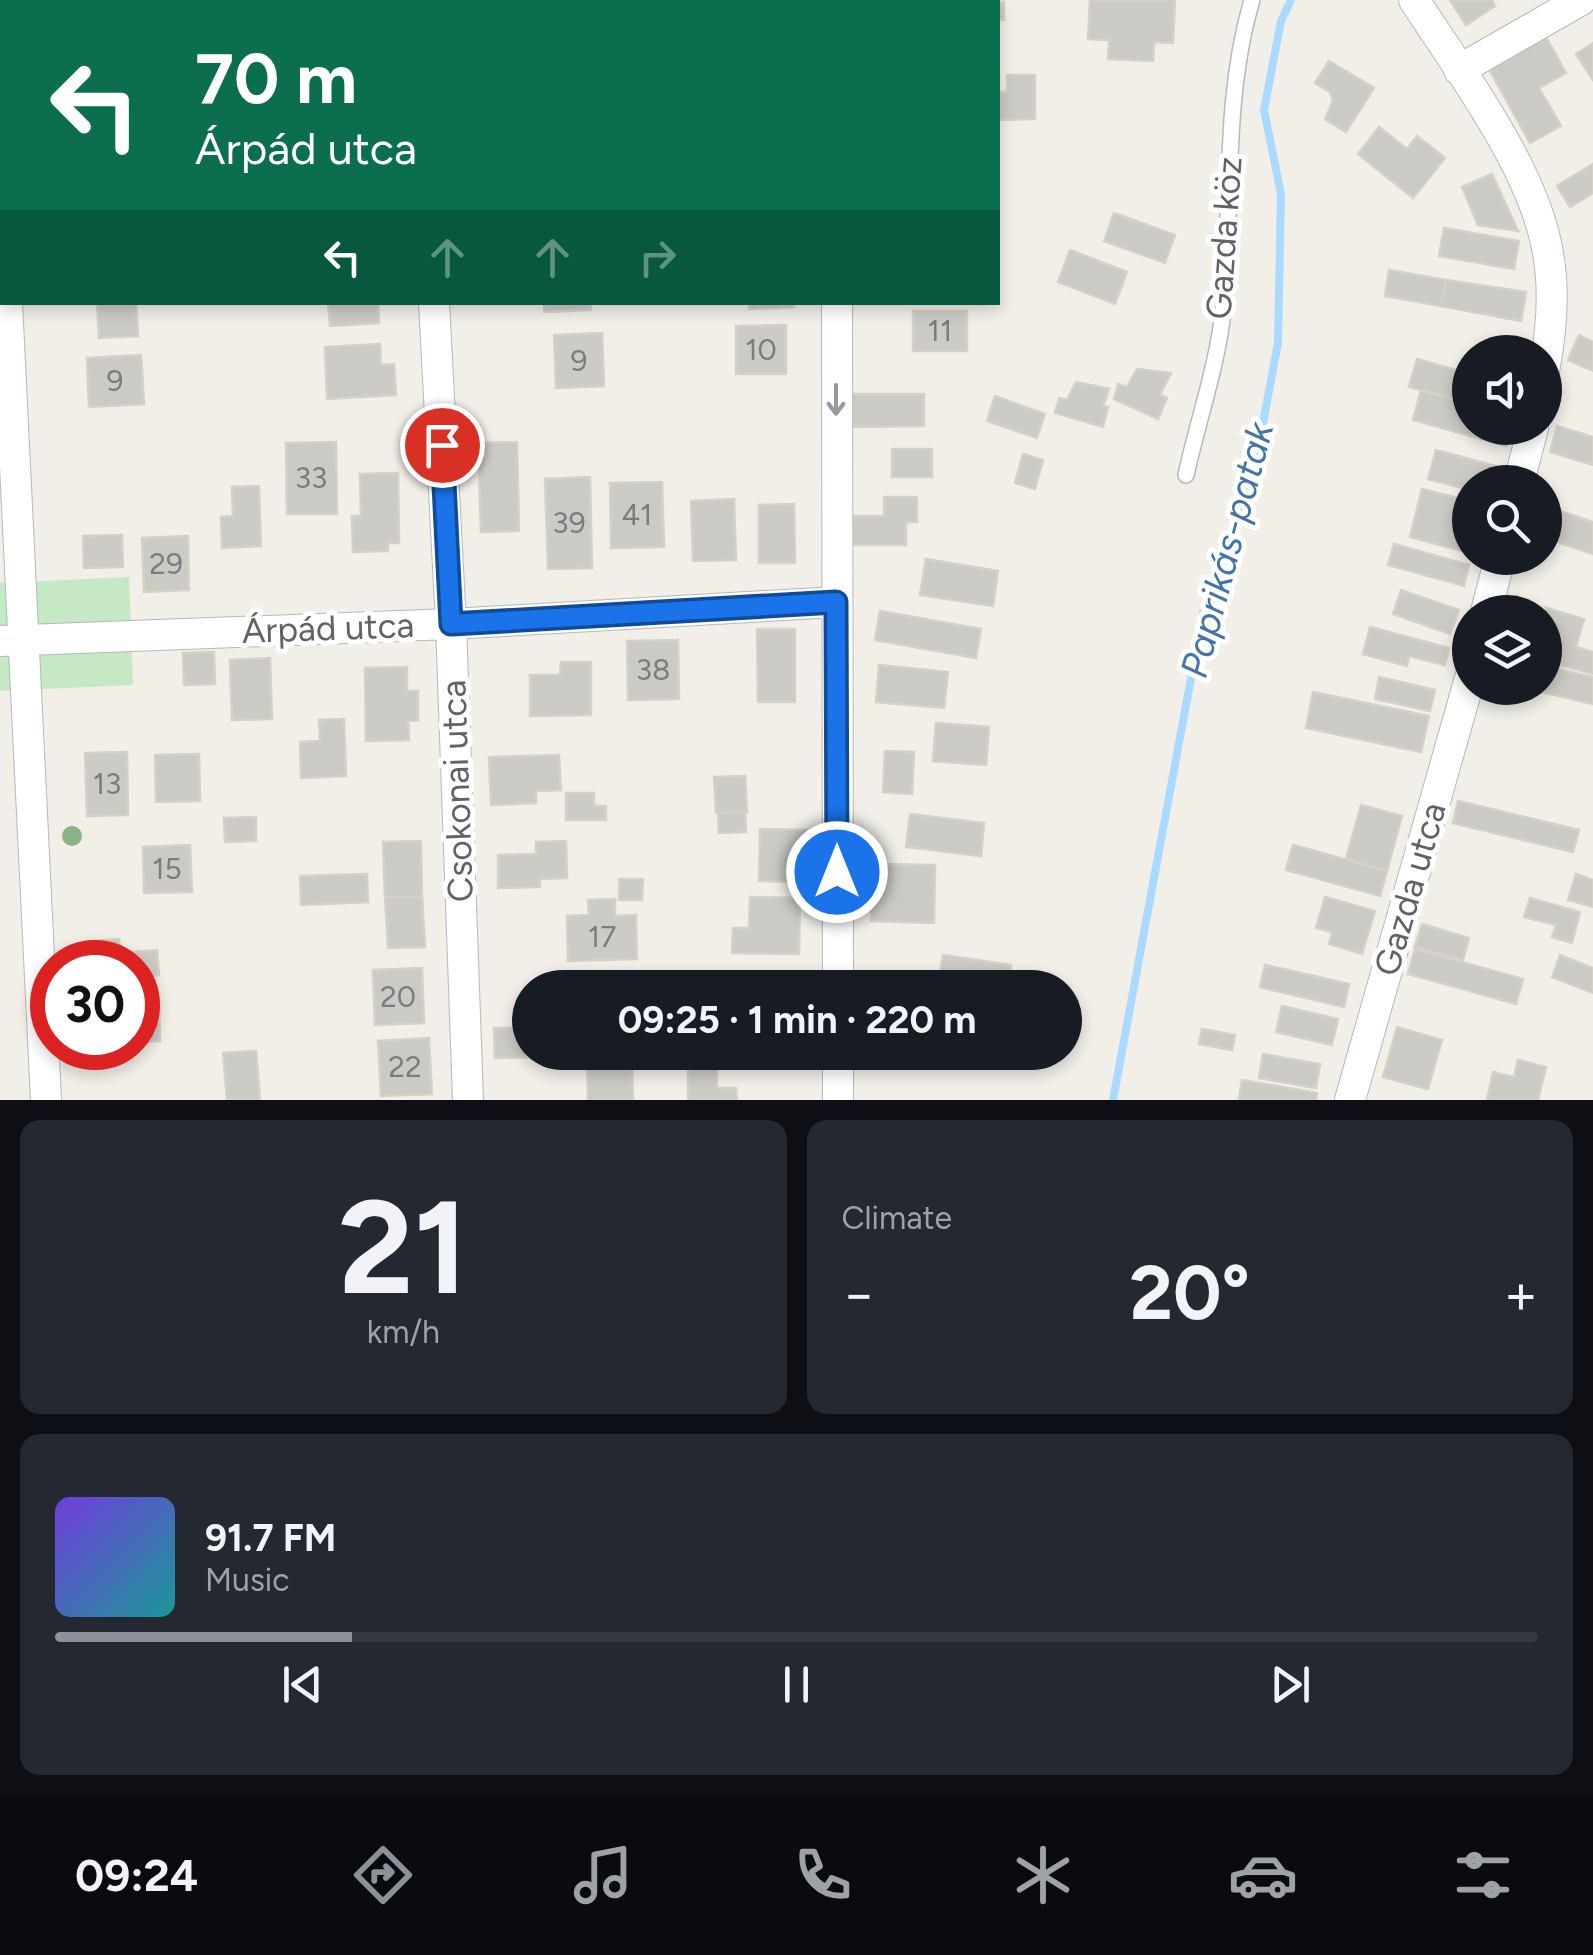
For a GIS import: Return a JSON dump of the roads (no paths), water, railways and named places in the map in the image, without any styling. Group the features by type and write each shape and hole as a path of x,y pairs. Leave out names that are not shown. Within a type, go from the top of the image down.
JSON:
{"street":[{"path":"1414,0 1529,192 1546,242 1552,290 1548,335"},
{"path":"1459,70 1581,0"},
{"path":"6,305 12,641 46,1100"},
{"name":"Csokonai utca","path":"434,305 451,624 468,1100"},
{"path":"836,305 838,970"},
{"name":"Árpád utca","path":"12,641 451,624 836,602"},
{"name":"Gazda utca","path":"1350,1100 1462,705"},
{"path":"838,1070 838,1100"}],"lane":[{"name":"Gazda köz","path":"1186,476 1223,314 1231,116 1242,34 1252,0"}],"waterway":[{"name":"Paprikás-patak","path":"1113,1100 1203,613 1251,487 1278,343 1281,194 1264,110 1281,21 1291,0"}]}
